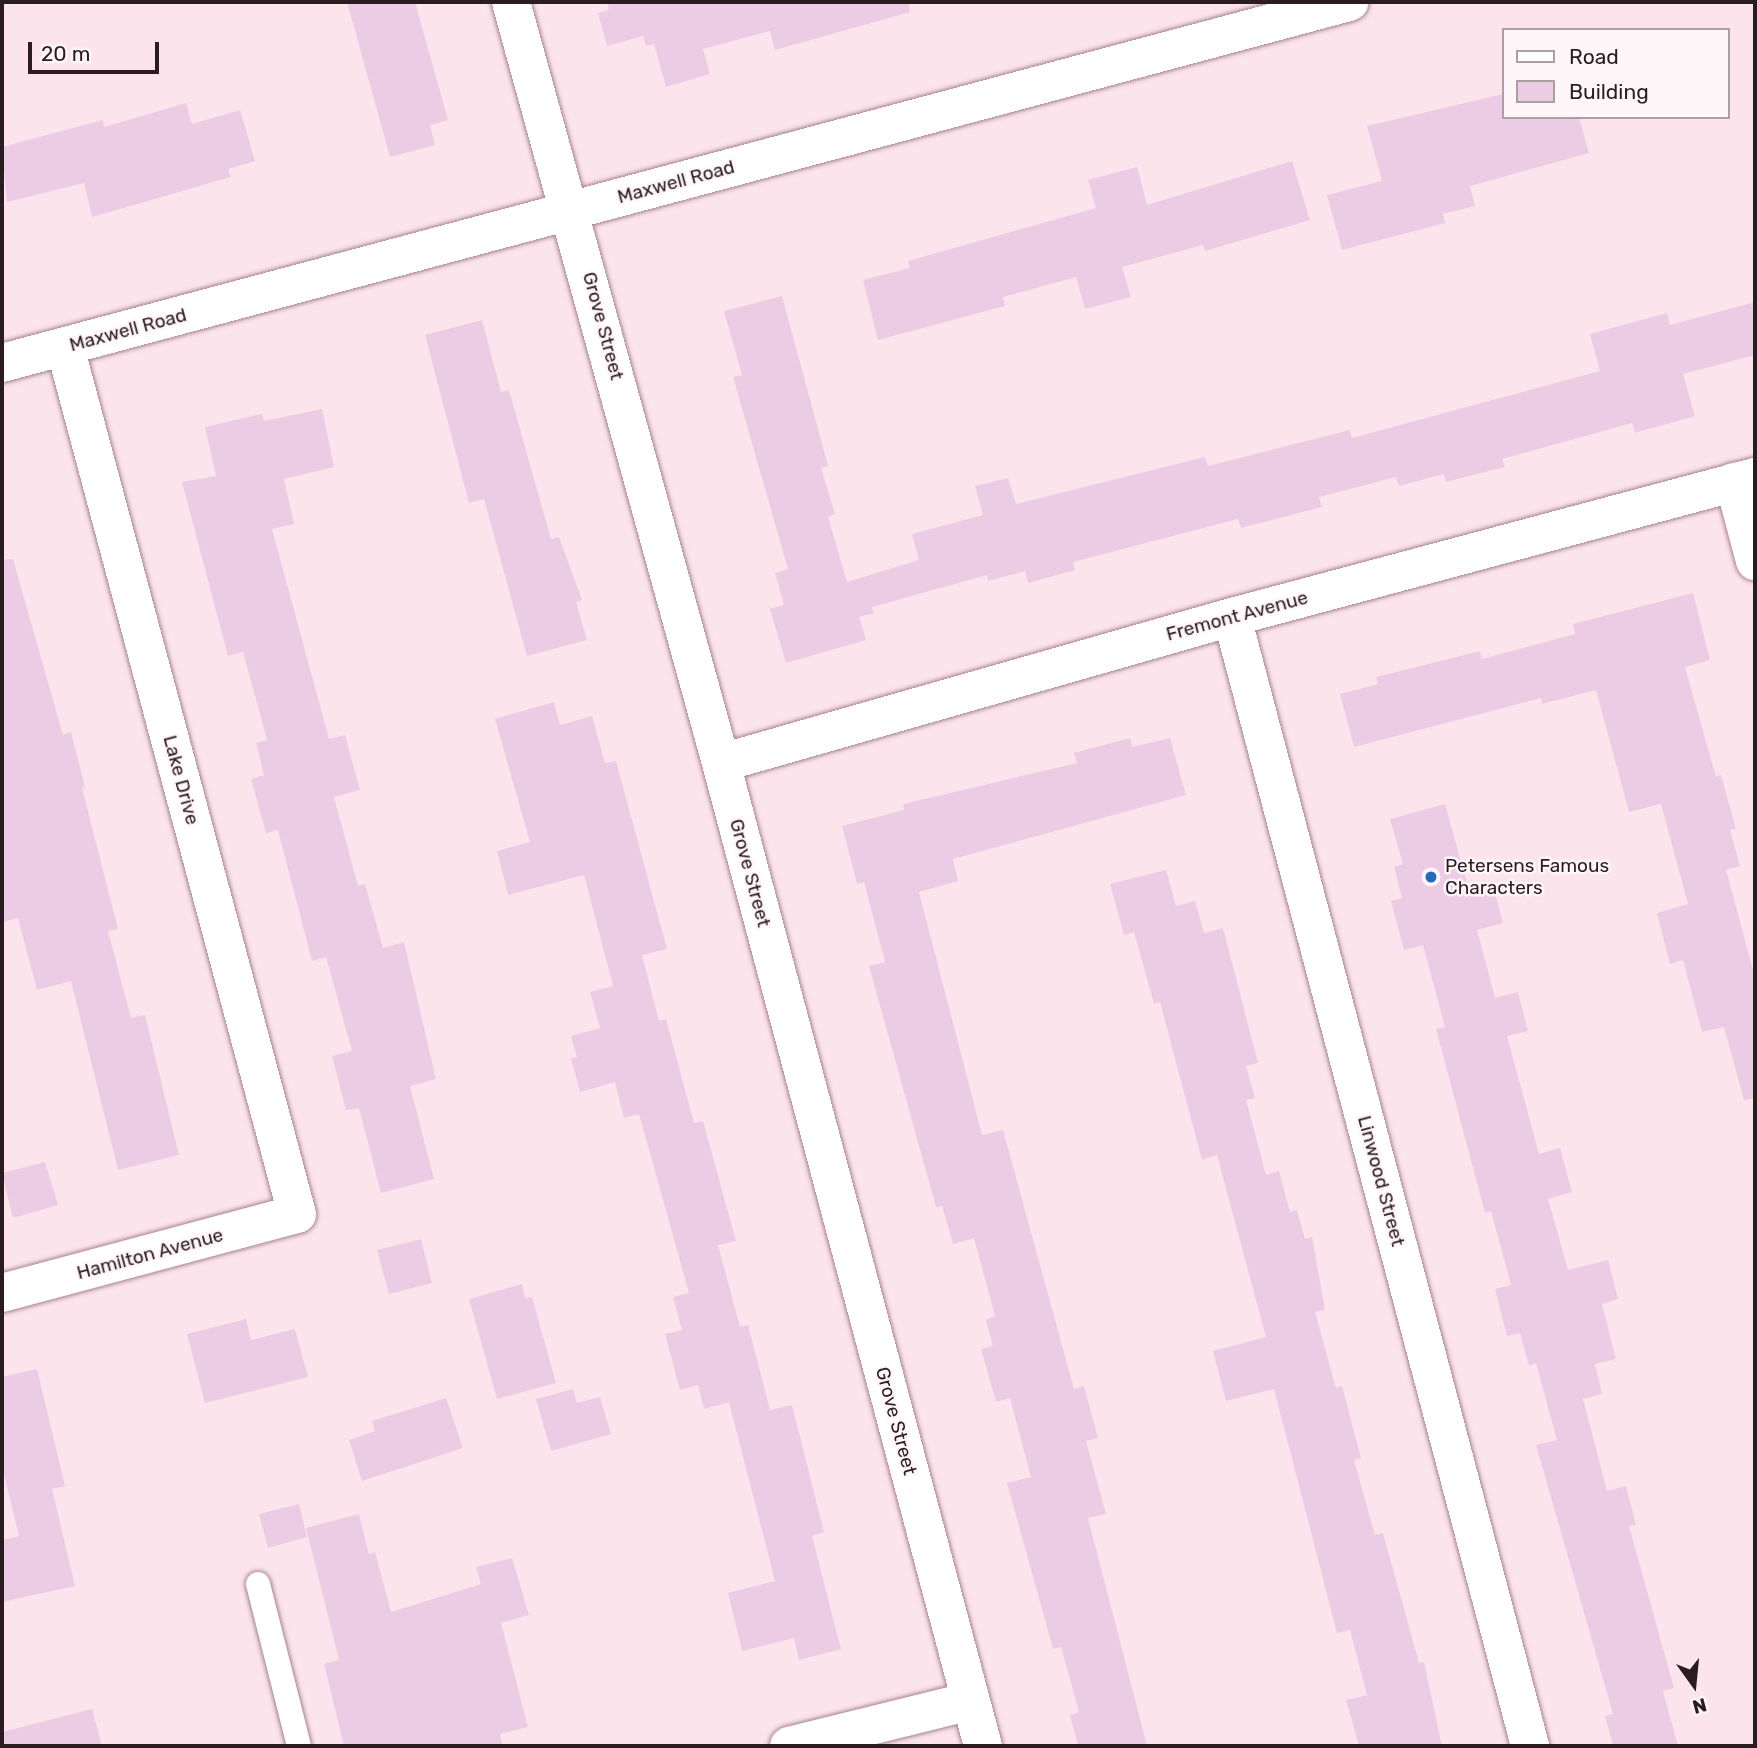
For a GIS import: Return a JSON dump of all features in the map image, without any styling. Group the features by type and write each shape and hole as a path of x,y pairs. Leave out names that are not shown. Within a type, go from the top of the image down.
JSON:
{"street":[{"name":"Grove Street","path":"511,2 571,210 721,763 983,1746"},
{"name":"Maxwell Road","path":"2,363 1349,2"},
{"name":"Lake Drive","path":"65,346 297,1214"},
{"name":"Fremont Avenue","path":"721,763 1232,617 1745,479"},
{"path":"1745,479 1755,561"},
{"name":"Linwood Street","path":"1232,617 1530,1746"},
{"name":"Hamilton Avenue","path":"2,1293 297,1214"},
{"path":"789,1746 971,1701"}],"lane":[{"path":"258,1584 299,1746"}],"building":[{"path":"347,2 415,2 448,120 430,125 435,145 390,157"},
{"path":"607,2 908,2 910,12 775,50 770,31 703,49 710,74 666,87 654,44 646,46 643,36 607,46 598,13 609,10"},
{"path":"1502,94 1502,119 1580,119 1589,153 1470,186 1475,206 1443,214 1445,223 1342,250 1327,195 1382,181 1367,126"},
{"path":"186,103 192,124 240,110 255,161 228,169 231,177 92,217 84,183 7,202 2,147 103,120 104,127"},
{"path":"1292,161 1310,220 1205,251 1203,245 1122,267 1131,297 1085,309 1076,277 1003,297 1005,306 878,340 863,280 910,268 908,261 1096,208 1088,180 1137,167 1147,205"},
{"path":"782,296 828,466 821,468 835,514 828,517 847,582 919,560 912,534 983,515 975,486 1008,478 1016,504 1205,457 1208,466 1350,430 1352,438 1600,371 1590,334 1667,313 1670,325 1755,302 1755,355 1683,374 1695,416 1635,433 1632,423 1502,459 1505,467 1446,482 1444,474 1399,486 1396,477 1319,497 1322,507 1241,528 1238,519 1073,562 1075,570 1028,583 1025,571 988,581 987,575 872,607 874,613 859,617 866,640 786,663 770,609 784,605 775,573 788,569 733,377 742,375 724,311"},
{"path":"482,320 501,392 509,390 551,539 559,537 582,600 576,602 587,640 527,656 484,499 469,503 425,335"},
{"path":"322,409 334,467 284,479 294,524 272,529 329,739 345,735 360,790 334,797 358,886 365,884 383,948 404,942 436,1079 410,1086 434,1179 381,1193 359,1108 346,1110 332,1056 352,1051 326,957 312,961 278,830 266,833 251,779 264,775 256,743 267,740 243,652 228,656 182,482 216,476 205,427 262,414 264,421"},
{"path":"13,559 63,735 71,732 85,787 82,788 118,929 108,931 131,1018 145,1015 179,1155 118,1170 71,981 37,990 18,918 2,922 2,560"},
{"path":"1693,593 1710,660 1685,667 1716,777 1721,775 1736,829 1730,830 1740,866 1726,870 1755,977 1755,1098 1744,1100 1724,1027 1702,1032 1683,960 1670,964 1657,913 1688,904 1661,804 1629,812 1596,690 1542,704 1541,698 1354,747 1340,694 1378,684 1376,677 1480,651 1482,659 1575,634 1573,624"},
{"path":"554,702 560,725 592,716 605,763 616,761 667,949 642,955 659,1021 666,1019 694,1123 703,1121 736,1241 718,1245 740,1327 748,1325 770,1410 792,1405 824,1532 812,1536 841,1649 799,1660 794,1638 742,1651 728,1593 775,1581 729,1402 704,1409 698,1385 680,1390 665,1334 682,1330 673,1297 689,1293 639,1114 624,1118 615,1082 580,1092 571,1058 577,1057 571,1036 600,1028 590,992 613,986 584,875 508,895 497,851 530,842 495,719"},
{"path":"1130,738 1132,747 1170,738 1186,795 953,859 958,881 919,892 982,1135 1003,1130 1074,1389 1084,1386 1098,1438 1086,1441 1106,1514 1088,1518 1147,1746 1078,1746 1070,1715 1079,1712 1061,1647 1053,1649 1007,1483 1031,1477 1010,1398 996,1402 981,1349 993,1346 986,1320 995,1316 974,1238 953,1244 942,1206 936,1207 869,966 885,962 864,882 857,884 842,826 904,810 903,804 1077,763 1074,753"},
{"path":"1445,804 1470,894 1494,888 1503,923 1477,930 1495,998 1518,992 1528,1031 1507,1036 1539,1154 1560,1148 1572,1192 1548,1199 1568,1270 1608,1260 1618,1299 1602,1304 1616,1359 1595,1364 1602,1394 1583,1399 1607,1491 1626,1486 1636,1525 1629,1526 1674,1688 1663,1691 1678,1746 1613,1746 1605,1716 1613,1714 1536,1445 1557,1440 1536,1363 1529,1366 1520,1333 1507,1336 1495,1289 1511,1285 1491,1211 1485,1213 1436,1029 1445,1027 1423,945 1404,950 1391,901 1402,898 1394,867 1403,864 1390,819"},
{"path":"1166,870 1176,906 1195,901 1204,933 1223,928 1258,1063 1246,1066 1255,1098 1246,1100 1266,1175 1279,1171 1290,1212 1297,1210 1305,1239 1312,1237 1325,1310 1315,1312 1336,1388 1342,1386 1361,1458 1354,1460 1375,1535 1383,1533 1419,1663 1424,1662 1442,1746 1359,1746 1346,1700 1367,1695 1350,1630 1337,1633 1274,1389 1226,1401 1213,1351 1266,1337 1217,1155 1202,1160 1160,1002 1154,1004 1134,932 1124,935 1110,884"},
{"path":"45,1162 58,1205 13,1218 2,1173"},
{"path":"421,1239 432,1283 389,1294 377,1250"},
{"path":"522,1284 525,1298 532,1297 556,1383 497,1399 469,1299"},
{"path":"246,1319 251,1340 295,1329 308,1377 205,1403 187,1334"},
{"path":"37,1369 65,1486 52,1489 75,1586 2,1602 2,1540 19,1536 2,1466 2,1377"},
{"path":"573,1389 577,1403 600,1397 611,1434 551,1451 536,1399"},
{"path":"446,1398 463,1448 362,1481 349,1440 375,1431 372,1421"},
{"path":"299,1504 307,1537 268,1548 259,1514"},
{"path":"359,1514 369,1554 375,1552 391,1612 481,1584 476,1567 512,1558 529,1615 501,1623 528,1727 500,1734 503,1746 344,1746 324,1664 339,1660 306,1528"},
{"path":"92,1709 102,1746 2,1746 2,1732"}],"place":[{"name":"Petersens Famous Characters","path":"1431,877"}]}
